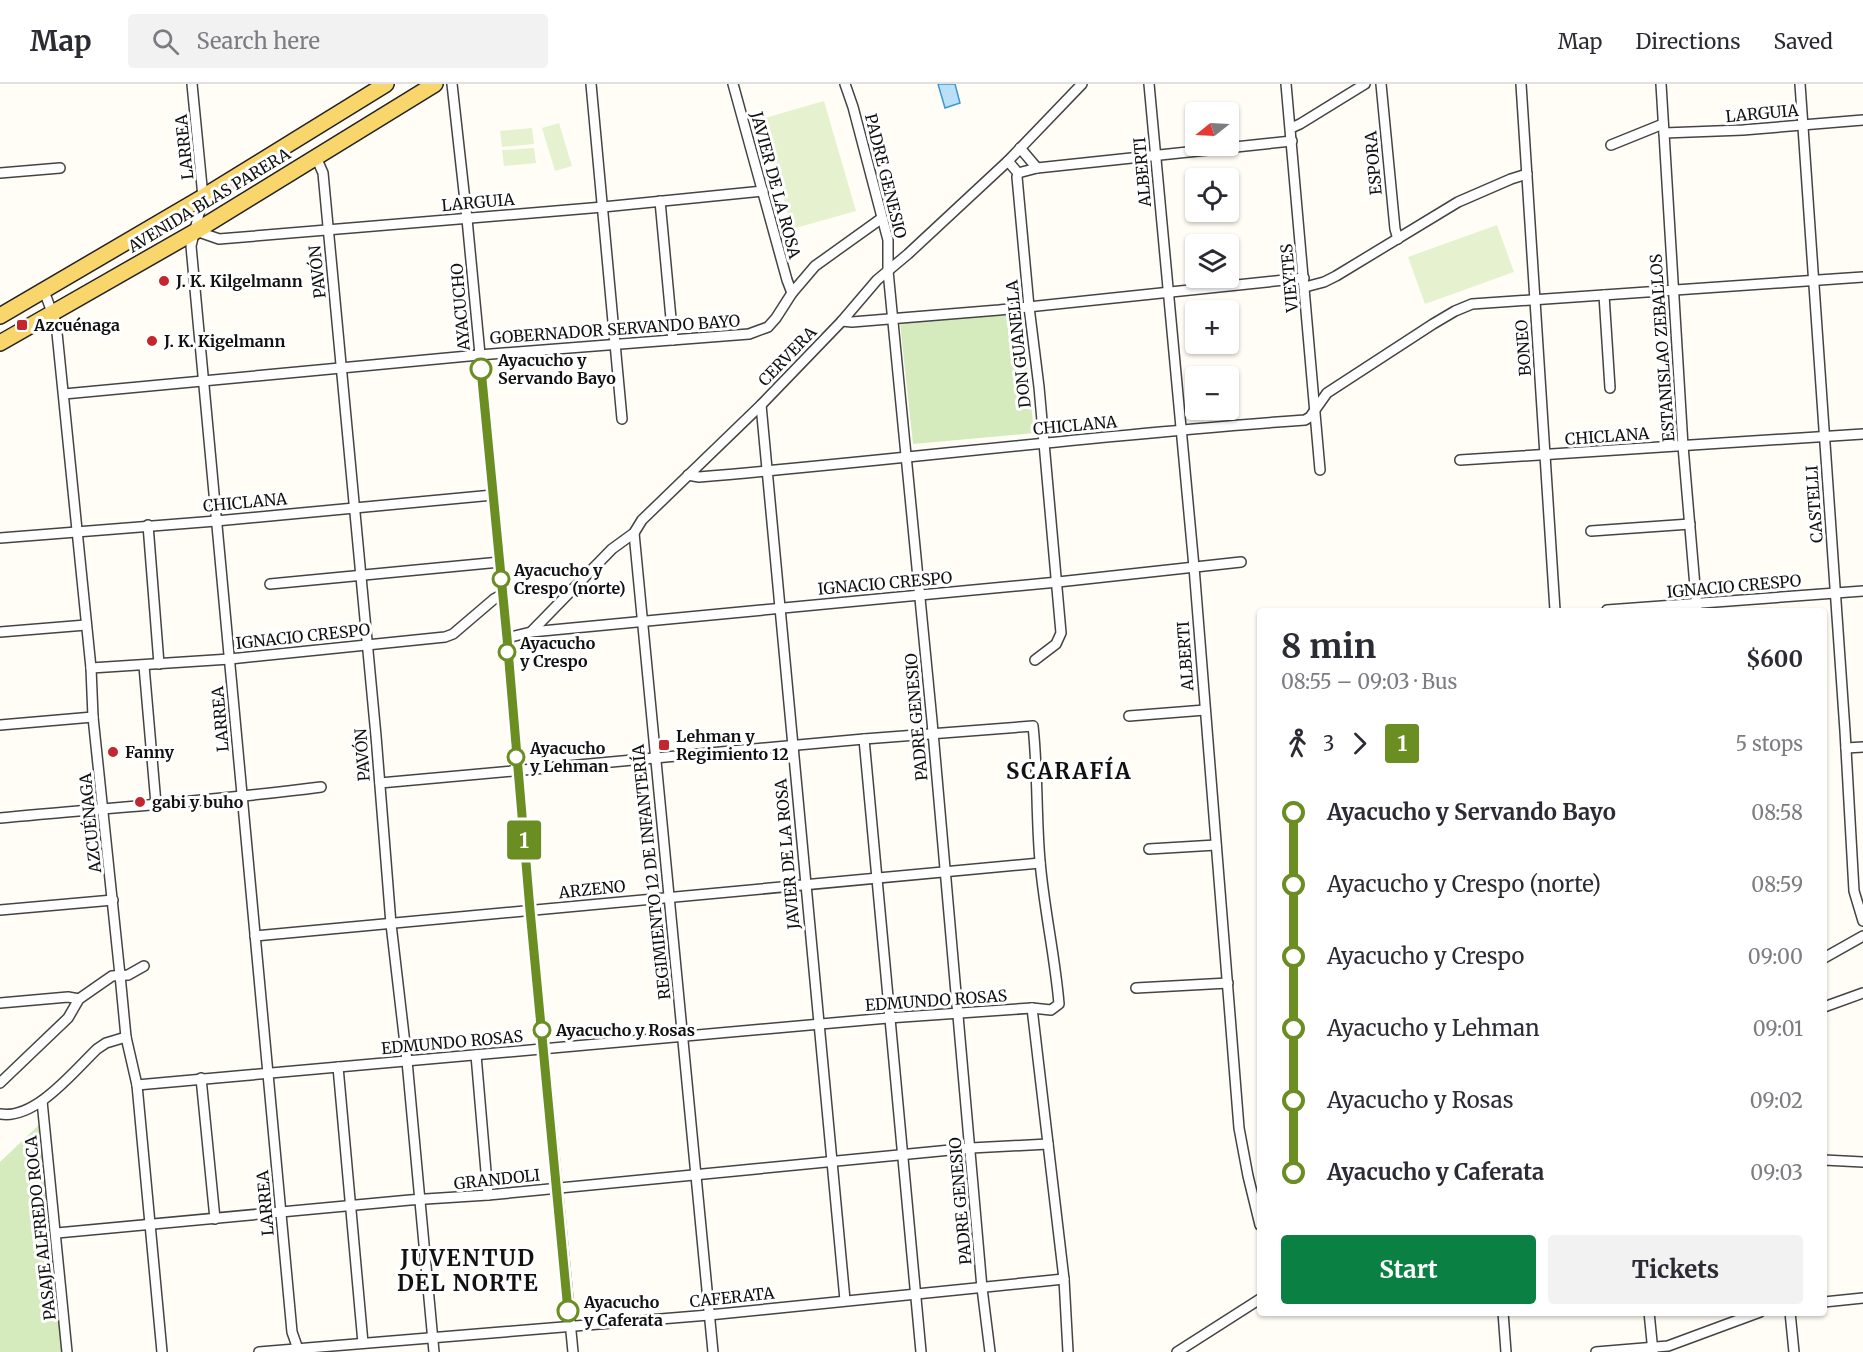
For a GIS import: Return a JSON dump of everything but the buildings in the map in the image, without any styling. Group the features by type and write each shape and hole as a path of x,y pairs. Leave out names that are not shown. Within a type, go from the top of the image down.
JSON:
{"main road":[{"name":"AVENIDA BLAS PARERA","path":"0,316 203,197 387,84"},
{"name":"AVENIDA BLAS PARERA","path":"0,343 196,231 435,84"}],"street":[{"name":"LARREA","path":"192,84 203,197 191,246 280,1213 292,1332 298,1350"},
{"name":"AYACUCHO","path":"452,84 500,562 517,770 573,1352"},
{"path":"591,84 622,419"},
{"name":"JAVIER DE LA ROSA","path":"732,84 792,293"},
{"name":"PADRE GENESIO","path":"845,84 888,240 888,271 971,1148 982,1288 990,1352"},
{"name":"CERVERA","path":"531,632 612,549 634,533 642,520 761,405 842,321 877,280 1008,161 1082,84"},
{"name":"ALBERTI","path":"1149,84 1194,567 1239,1128 1257,1213"},
{"name":"VIEYTES","path":"1286,84 1320,470"},
{"path":"1291,128 1365,84"},
{"name":"ESPORA","path":"1381,84 1395,229 1398,239"},
{"name":"BONEO","path":"1521,84 1556,608"},
{"name":"ESTANISLAO ZEBALLOS","path":"1661,84 1683,446 1697,607"},
{"name":"CASTELLI","path":"1800,84 1854,891 1863,921"},
{"name":"LARGUIA","path":"1611,145 1664,129 1743,130 1863,120"},
{"path":"1008,161 1018,173 1037,168 1292,141"},
{"path":"1020,148 1037,168"},
{"name":"PAVÓN","path":"316,157 323,173 434,1352"},
{"path":"0,173 60,168"},
{"name":"DON GUANELLA","path":"1018,173 1029,306 1058,582 1060,639 1035,660"},
{"path":"842,321 1324,282 1466,198 1527,174"},
{"name":"LARGUIA","path":"196,231 219,239 603,207 763,191"},
{"path":"660,201 673,340"},
{"name":"GOBERNADOR SERVANDO BAYO","path":"64,394 615,343 749,334 768,327 815,266 882,218"},
{"name":"CHICLANA","path":"688,475 699,477 767,471 905,456 1305,420 1327,393 1433,324 1472,304 1863,277"},
{"name":"AZCUÉNAGA","path":"44,291 56,323 64,394 91,668 93,717 126,1037 137,1084 162,1352"},
{"path":"1604,295 1610,388"},
{"name":"JAVIER DE LA ROSA","path":"761,405 844,1300"},
{"name":"CHICLANA","path":"1460,460 1863,434"},
{"name":"CHICLANA","path":"0,538 77,530 216,521 493,495"},
{"path":"1591,531 1690,524"},
{"path":"148,525 159,664"},
{"name":"REGIMIENTO 12 DE INFANTERÍA","path":"634,533 713,1352"},
{"path":"270,584 500,562"},
{"name":"IGNACIO CRESPO","path":"531,632 919,596 1241,562"},
{"name":"IGNACIO CRESPO","path":"1674,608 1863,591"},
{"name":"IGNACIO CRESPO","path":"91,668 230,659 445,637 453,634 503,594"},
{"path":"0,632 86,625"},
{"path":"507,638 531,632"},
{"path":"144,666 156,804"},
{"path":"1129,716 1205,710"},
{"path":"0,725 93,717"},
{"path":"380,783 654,757 1033,726 1037,764 1036,799 1040,863"},
{"path":"864,739 888,1018 921,1352"},
{"path":"1846,748 1863,747"},
{"path":"0,818 243,798 321,787"},
{"path":"1149,849 1216,845"},
{"name":"ARZENO","path":"255,936 1040,863"},
{"name":"EDMUNDO ROSAS","path":"137,1084 958,1012 1032,1008 1051,1010 1056,1007 1059,999 1040,863"},
{"path":"0,910 112,900"},
{"path":"1827,956 1863,936"},
{"path":"0,1083 68,1018 79,999 107,979 128,975 144,966"},
{"path":"1136,988 1228,983"},
{"path":"1827,1006 1863,993"},
{"path":"0,1003 68,997 79,999"},
{"path":"1032,1008 1064,1279 1068,1352"},
{"path":"0,1114 15,1114 42,1101 97,1049 106,1043 126,1037"},
{"path":"476,1055 488,1195"},
{"path":"338,1066 363,1343"},
{"path":"201,1078 215,1219"},
{"name":"PASAJE ALFREDO ROCA","path":"42,1101 57,1233 67,1352"},
{"name":"GRANDOLI","path":"57,1233 350,1205 488,1195 971,1148 1048,1144"},
{"path":"1827,1160 1863,1162"},
{"name":"CAFERATA","path":"259,1352 709,1315 1064,1279"},
{"path":"1827,1302 1863,1299"},
{"path":"1178,1352 1257,1301"},
{"path":"1503,1316 1506,1352"},
{"path":"1649,1316 1652,1350"},
{"path":"1596,1352 1652,1350 1749,1316"},
{"path":"1790,1316 1794,1352"}],"green space":[{"path":"824,101 856,211 792,229 761,119"},
{"path":"559,123 572,166 555,171 542,128"},
{"path":"532,128 534,144 502,147 500,131"},
{"path":"534,148 536,163 504,166 502,150"},
{"path":"1497,225 1514,272 1425,304 1408,257"},
{"path":"1022,312 1034,433 913,444 900,323"},
{"path":"40,1124 62,1352 0,1352 0,1162"}],"water":[{"path":"938,84 955,84 960,103 945,108"}],"bus line":[{"name":"1","path":"481,369 568,1311"}],"place":[{"name":"J. K. Kilgelmann","path":"164,281"},
{"name":"Azcuénaga","path":"22,325"},
{"name":"J. K. Kigelmann","path":"152,341"},
{"name":"Ayacucho y Servando Bayo","path":"481,369"},
{"name":"Ayacucho y Crespo (norte)","path":"501,579"},
{"name":"Ayacucho y Crespo","path":"507,652"},
{"name":"Lehman y Regimiento 12","path":"664,745"},
{"name":"Fanny","path":"113,752"},
{"name":"Ayacucho y Lehman","path":"516,757"},
{"name":"gabi y buho","path":"140,802"},
{"name":"Ayacucho y Rosas","path":"542,1030"},
{"name":"Ayacucho y Caferata","path":"568,1311"}],"district":[{"name":"SCARAFÍA","path":"1069,771"},
{"name":"JUVENTUD DEL NORTE","path":"468,1270"}]}
